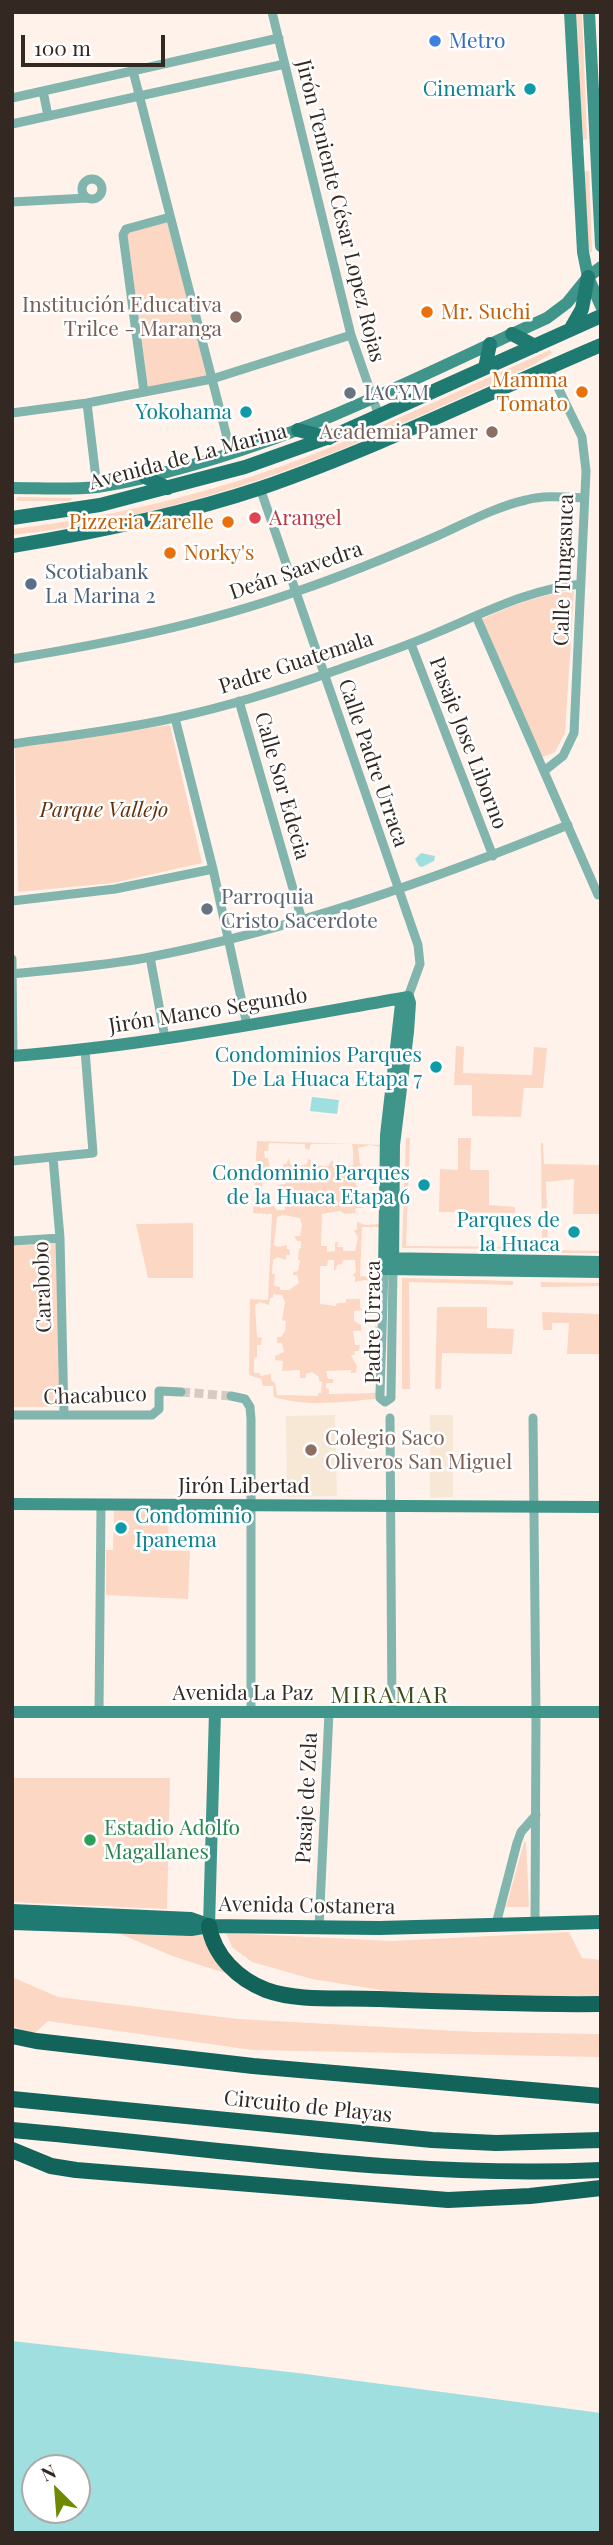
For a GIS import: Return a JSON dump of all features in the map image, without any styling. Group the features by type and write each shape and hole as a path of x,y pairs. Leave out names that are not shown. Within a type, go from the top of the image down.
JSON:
{"highway":[{"path":"209,1926 216,1947 234,1970 250,1983 269,1991 293,1996 433,2002 601,2004"},
{"path":"12,2036 253,2066 601,2096"},
{"name":"Circuito de Playas","path":"12,2099 432,2140 496,2143 601,2140"},
{"path":"12,2130 421,2169 493,2172 601,2170"},
{"path":"12,2150 51,2166 76,2170 447,2200 530,2196 601,2188"}],"main road":[{"path":"570,330 582,309 588,277"},
{"name":"Avenida de La Marina","path":"12,518 100,505 245,467 329,438 601,316"},
{"path":"512,334 535,346"},
{"path":"485,368 490,344"},
{"path":"12,546 122,526 260,488 347,455 601,345"},
{"path":"298,430 329,438"},
{"path":"145,477 168,488"},
{"path":"12,1911 191,1919 209,1926"},
{"name":"Avenida Costanera","path":"12,1923 191,1929 209,1926 427,1928 536,1922 601,1922"}],"street":[{"name":"Jirón Teniente César Lopez Rojas","path":"272,12 351,335 379,416"},
{"path":"570,12 583,252 588,277 601,306"},
{"path":"589,12 597,89 601,246"},
{"path":"12,98 278,38"},
{"path":"12,124 285,64"},
{"path":"133,71 231,453"},
{"path":"43,91 47,116"},
{"path":"12,202 83,195"},
{"path":"144,392 123,231 170,216"},
{"name":"Avenida de La Marina","path":"12,488 96,487 145,477 231,453 298,430 372,400 547,318 567,303 588,277 601,267"},
{"path":"12,413 87,403 212,379 351,335"},
{"name":"Calle Tungasuca","path":"544,771 563,756 574,733 586,471 582,436 548,367"},
{"path":"87,403 96,487"},
{"name":"Calle Padre Urraca","path":"260,488 398,890"},
{"name":"Deán Saavedra","path":"12,659 107,643 205,620 296,592 399,552 504,506 550,496 584,498"},
{"name":"Padre Guatemala","path":"12,744 175,718 239,701 325,675 411,644 540,590 581,584"},
{"path":"476,616 598,895"},
{"name":"Pasaje Jose Liborno","path":"411,644 493,856"},
{"name":"Calle Sor Edecia","path":"239,701 302,920"},
{"path":"175,718 213,869 247,1025"},
{"path":"12,974 150,957 302,920 398,890 493,856 568,825"},
{"path":"12,901 56,898 115,889 213,869"},
{"name":"Padre Urraca","path":"388,1264 391,1398 385,1402 380,1398 394,1145 407,1039 410,1003 408,997 420,964 420,955 398,890"},
{"path":"150,957 165,1038"},
{"path":"12,959 13,1056"},
{"name":"Jirón Manco Segundo","path":"13,1056 85,1050 408,997"},
{"path":"12,1161 93,1153 85,1050"},
{"name":"Carabobo","path":"53,1157 60,1238 64,1415"},
{"path":"12,1241 60,1238"},
{"path":"388,1264 601,1262"},
{"path":"388,1264 601,1272"},
{"name":"Chacabuco","path":"12,1415 152,1415 159,1409 159,1391 181,1392"},
{"path":"232,1396 245,1399 250,1407 251,1712"},
{"path":"390,1418 393,1712"},
{"path":"533,1418 536,1922"},
{"name":"Jirón Libertad","path":"12,1504 601,1507"},
{"path":"99,1712 100,1504"},
{"name":"Avenida La Paz","path":"12,1712 601,1712"},
{"path":"209,1926 215,1712"},
{"name":"Pasaje de Zela","path":"319,1928 329,1712"},
{"path":"496,1924 521,1832 536,1815"}],"shaded area":[{"name":"Colegio Saco Oliveros San Miguel","path":"335,1415 337,1496 287,1497 286,1416"},
{"path":"430,1415 453,1415 453,1497 430,1498"}],"green space":[{"path":"576,12 582,12 587,139 583,140"},
{"path":"589,171 592,252 585,252 582,172"},
{"path":"169,221 208,376 148,387 127,232"},
{"path":"550,350 552,353 533,365 383,432 293,468 215,494 134,515 12,535 12,529 134,509 215,488 294,462"},
{"path":"17,497 72,498 71,501 20,501 16,500"},
{"path":"574,591 565,733 555,752 542,757 482,619 527,601"},
{"name":"Parque Vallejo","path":"170,725 202,863 113,883 18,892 15,748"},
{"path":"456,1046 464,1047 463,1073 532,1075 534,1047 547,1048 543,1088 524,1088 521,1117 472,1116 472,1085 454,1085"},
{"path":"406,1138 410,1138 406,1246 515,1249 402,1248"},
{"path":"458,1138 471,1138 470,1170 489,1170 489,1205 515,1207 515,1213 439,1212 440,1169 458,1170"},
{"path":"257,1141 385,1145 384,1227 362,1227 360,1276 385,1279 384,1398 329,1403 288,1400 274,1397 273,1386 263,1386 261,1379 249,1375 250,1299 268,1300 272,1214 253,1213","holes":["269,1143 305,1144 305,1148 309,1150 311,1144 352,1144 353,1165 346,1167 334,1164 332,1160 328,1166 311,1165 311,1160 308,1159 307,1164 296,1167 290,1164 289,1158 286,1164 283,1164 283,1168 289,1172 285,1184 277,1185 287,1188 288,1204 285,1204 285,1210 277,1210 274,1206 260,1208 259,1188 262,1187 263,1172 268,1172 270,1168 264,1151 268,1151","370,1145 381,1147 380,1191 376,1191 376,1196 379,1196 379,1224 366,1225 357,1222 357,1230 354,1230 358,1238 355,1251 343,1251 343,1247 337,1247 338,1242 335,1242 335,1251 327,1252 327,1246 321,1246 322,1214 339,1211 346,1214 355,1213 356,1208 364,1208 355,1204 360,1195 356,1185 358,1176 366,1175 359,1173 359,1167 362,1165 358,1148","283,1215 300,1218 302,1226 300,1236 294,1236 297,1241 301,1241 298,1271 293,1272 299,1283 289,1290 280,1290 280,1287 274,1286 275,1274 272,1274 273,1260 277,1257 286,1260 286,1255 290,1255 287,1245 274,1245 277,1217","328,1260 334,1260 336,1270 343,1260 355,1260 356,1272 352,1276 355,1276 355,1282 379,1282 379,1326 375,1326 375,1331 378,1331 378,1368 373,1370 377,1384 375,1393 329,1394 329,1389 326,1388 326,1383 333,1383 333,1379 328,1379 326,1371 351,1370 351,1373 356,1373 357,1366 351,1355 359,1351 360,1345 355,1345 353,1331 361,1331 361,1325 354,1321 354,1311 364,1310 360,1308 360,1299 346,1299 346,1303 337,1303 336,1306 320,1304 320,1266 327,1266","273,1294 282,1295 285,1302 282,1320 286,1321 285,1331 281,1337 277,1337 277,1343 282,1343 284,1352 275,1356 275,1360 283,1361 282,1371 300,1370 300,1378 306,1378 306,1374 312,1372 319,1377 322,1382 318,1396 277,1395 271,1374 260,1376 260,1373 254,1373 254,1358 257,1357 257,1345 261,1345 262,1338 257,1337 255,1305 260,1302 269,1305"]},
{"path":"541,1143 544,1164 601,1165 601,1214 573,1214 574,1179 546,1182 548,1250 601,1253 542,1253"},
{"path":"193,1223 193,1278 148,1278 136,1224"},
{"path":"57,1243 61,1407 12,1407 12,1245"},
{"path":"402,1278 513,1281 513,1285 409,1282 410,1389 402,1389"},
{"path":"541,1282 601,1283 601,1286 541,1287"},
{"path":"437,1307 487,1307 487,1328 514,1329 512,1354 442,1353 441,1389 435,1389"},
{"path":"542,1312 601,1314 601,1354 567,1354 569,1323 552,1323 552,1330 543,1330"},
{"path":"114,1504 169,1505 168,1549 139,1550 190,1551 188,1599 106,1595 106,1550 113,1550"},
{"name":"Estadio Adolfo Magallanes","path":"12,1778 170,1778 167,1909 12,1902"},
{"path":"524,1842 529,1907 506,1907"},
{"path":"106,1928 204,1930 228,1974 175,1957"},
{"path":"569,1932 582,1958 601,1960 601,1997 418,1996 312,1979 252,1962 233,1948 226,1933 392,1941"},
{"path":"12,1977 58,1997 238,2019 476,2032 601,2034 601,2057 252,2050 48,2021 34,2034 12,2026"}],"water":[{"path":"421,853 435,856 434,861 419,866 415,859"},
{"path":"312,1097 339,1100 337,1114 310,1111"},
{"path":"12,2341 298,2373 601,2413 601,2533 12,2533"}],"tunnel":[{"path":"181,1392 231,1396"}],"place":[{"name":"Metro","path":"435,41"},
{"name":"Cinemark","path":"530,89"},
{"name":"Mr. Suchi","path":"427,312"},
{"name":"Institución Educativa Trilce - Maranga","path":"236,317"},
{"name":"Mamma Tomato","path":"582,392"},
{"name":"IACYM","path":"350,393"},
{"name":"Yokohama","path":"246,412"},
{"name":"Academia Pamer","path":"492,432"},
{"name":"Arangel","path":"255,518"},
{"name":"Pizzeria Zarelle","path":"228,522"},
{"name":"Norky's","path":"170,553"},
{"name":"Scotiabank La Marina 2","path":"31,584"},
{"name":"Parroquia Cristo Sacerdote","path":"207,909"},
{"name":"Condominios Parques De La Huaca Etapa 7","path":"436,1067"},
{"name":"Condominio Parques de la Huaca Etapa 6","path":"424,1185"},
{"name":"Parques de la Huaca","path":"574,1232"},
{"name":"Colegio Saco Oliveros San Miguel","path":"311,1450"},
{"name":"Condominio Ipanema","path":"121,1528"},
{"name":"Estadio Adolfo Magallanes","path":"90,1840"}],"district":[{"name":"MIRAMAR","path":"390,1696"}]}
